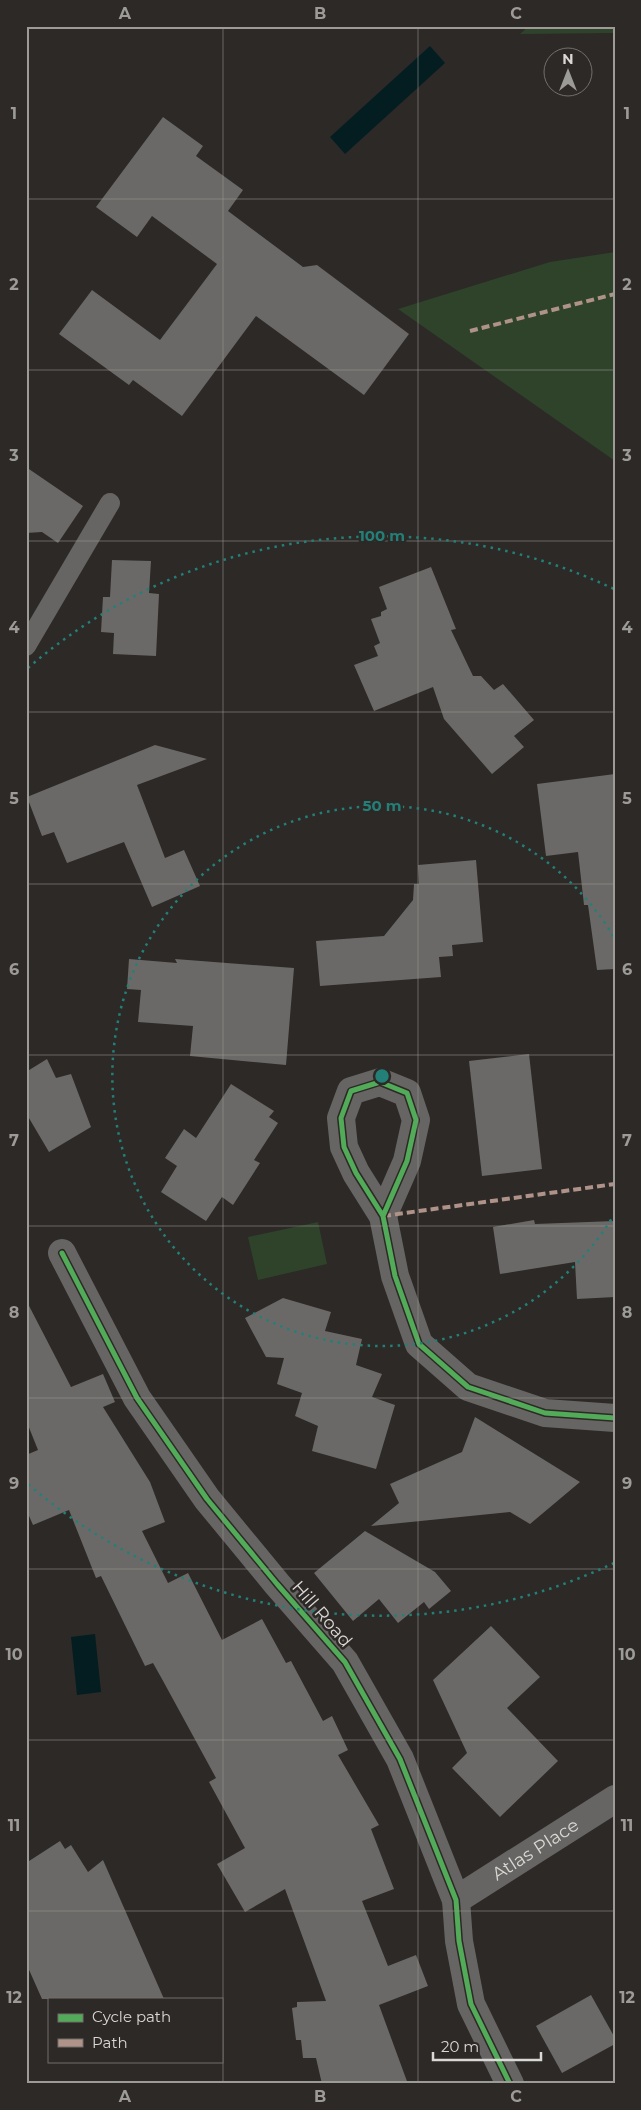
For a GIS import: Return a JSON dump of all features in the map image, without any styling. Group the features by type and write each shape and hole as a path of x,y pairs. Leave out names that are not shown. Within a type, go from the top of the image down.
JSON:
{"street":[{"path":"383,1216 395,1276 420,1344 468,1387 545,1412 615,1418"},
{"name":"Hill Road","path":"62,1253 136,1398 207,1499 345,1662 400,1759 456,1900 459,1941 471,2004 510,2084"},
{"name":"Atlas Place","path":"456,1900 615,1799"}],"lane":[{"path":"26,646 110,503"}],"green space":[{"path":"529,26 615,26 615,33 520,34"},
{"path":"615,252 615,461 398,309 550,262"},
{"path":"318,1222 327,1264 258,1280 248,1237"}],"water":[{"path":"430,46 445,63 345,154 330,137"},
{"path":"95,1634 101,1692 77,1695 71,1637"}],"building":[{"path":"163,117 203,146 196,156 243,190 228,211 303,267 317,265 409,334 364,395 256,316 182,416 133,380 129,385 59,334 92,290 160,340 217,264 152,216 137,237 96,207"},
{"path":"26,467 83,506 58,543 42,532 26,533"},
{"path":"112,560 151,561 149,593 159,594 156,656 113,654 114,633 101,632 103,597 110,597"},
{"path":"431,567 456,629 451,630 473,676 481,676 494,690 503,684 534,720 514,736 524,747 492,774 444,719 433,687 374,711 354,665 378,656 374,646 380,643 371,619 381,616 381,612 387,609 379,587"},
{"path":"155,745 207,759 137,785 165,858 184,850 200,886 152,907 124,842 67,863 54,832 42,836 27,797"},
{"path":"615,774 615,969 597,970 588,905 584,905 578,852 546,856 537,784"},
{"path":"476,860 483,942 452,945 453,956 439,957 441,977 320,986 316,941 384,936 413,900 414,884 419,884 418,865"},
{"path":"129,959 177,963 175,959 294,968 286,1065 190,1056 193,1026 138,1022 141,990 127,989"},
{"path":"529,1054 542,1169 482,1176 469,1061"},
{"path":"47,1059 56,1078 71,1074 91,1127 49,1152 26,1113 26,1072"},
{"path":"231,1084 274,1111 269,1117 278,1123 254,1160 260,1163 233,1205 222,1197 206,1221 161,1192 177,1166 165,1158 184,1129 196,1138"},
{"path":"534,1220 535,1224 615,1221 615,1297 577,1299 575,1262 500,1274 493,1227"},
{"path":"283,1298 331,1312 325,1331 362,1339 356,1365 382,1374 372,1397 395,1405 376,1469 312,1451 318,1426 295,1416 302,1393 277,1384 284,1358 266,1357 245,1318"},
{"path":"26,1300 71,1387 103,1374 115,1402 103,1407 150,1482 165,1522 142,1531 168,1583 188,1573 222,1640 262,1619 286,1663 291,1661 323,1721 332,1716 348,1750 338,1755 379,1825 371,1829 394,1889 362,1901 388,1966 416,1955 428,1986 379,2005 408,2084 322,2084 316,2058 303,2058 301,2040 296,2040 292,2008 297,2007 297,2002 326,2001 285,1889 245,1912 217,1864 245,1848 209,1782 216,1778 162,1679 153,1663 145,1666 101,1576 96,1578 69,1510 33,1525 26,1509 26,1455 38,1450 26,1420"},
{"path":"475,1417 580,1482 530,1524 510,1512 371,1526 399,1503 390,1484 462,1452"},
{"path":"365,1531 435,1572 451,1591 429,1609 424,1602 398,1623 379,1599 353,1621 314,1573"},
{"path":"491,1626 540,1677 507,1708 558,1761 500,1817 452,1768 467,1753 433,1680"},
{"path":"60,1841 65,1849 71,1845 88,1872 103,1860 164,1998 42,1999 26,1963 26,1863"},
{"path":"591,1995 615,2038 615,2044 562,2073 536,2026"}],"marked path":[{"path":"470,331 615,294"},
{"path":"383,1216 615,1184"}],"cycle path":[{"path":"383,1216 407,1161 416,1120 407,1093 380,1082 351,1091 341,1118 344,1147 356,1173 383,1216 395,1276 419,1344 468,1387 545,1413 615,1418"},
{"path":"62,1253 137,1398 207,1499 345,1662 400,1759 456,1900 459,1941 471,2004 510,2084"}]}
